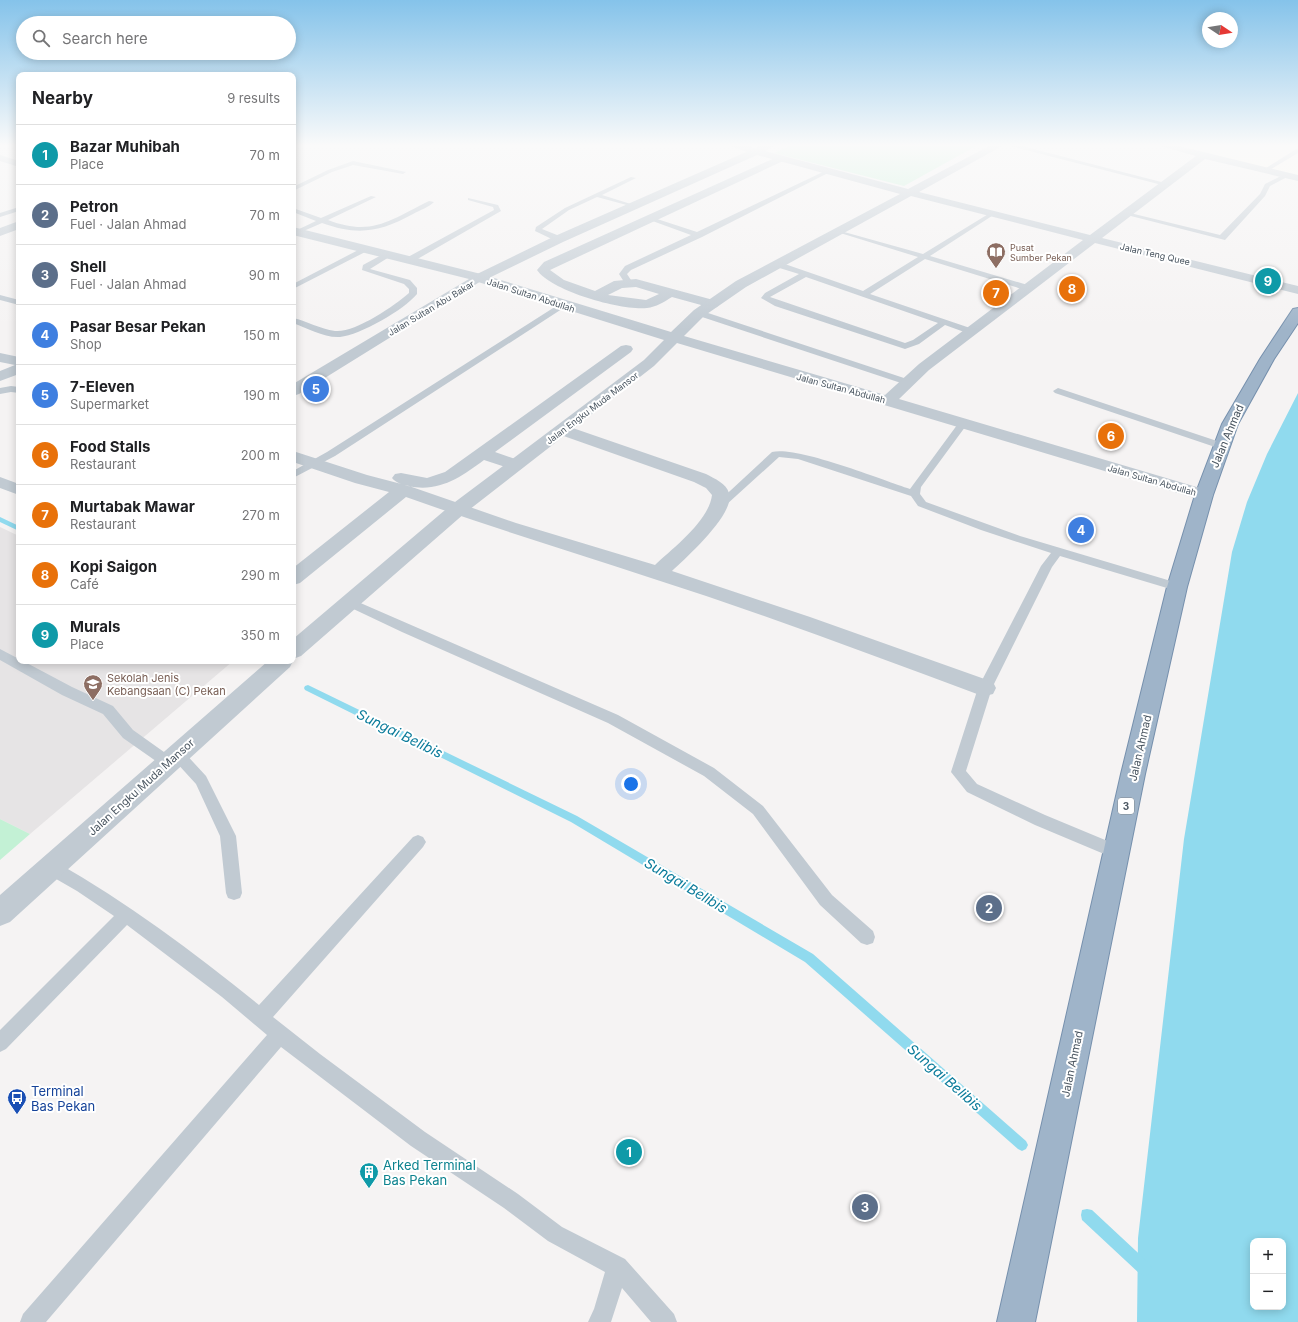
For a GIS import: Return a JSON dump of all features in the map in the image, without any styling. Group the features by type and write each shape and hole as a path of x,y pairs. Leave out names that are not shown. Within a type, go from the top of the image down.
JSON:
{"highway":[{"name":"Jalan Ahmad","path":"1016,1322 1116,852 1177,587 1204,494 1222,446 1244,398 1298,312"}],"street":[{"name":"Jalan Sultan Abu Bakar","path":"296,389 480,278 558,239 631,207"},
{"path":"671,292 655,302 638,305 597,295 553,280 545,274 543,270 548,265 674,207"},
{"name":"Jalan Engku Muda Mansor","path":"296,648 458,509 515,465 564,430 649,363 672,338 699,313 776,264 882,207"},
{"name":"Jalan Teng Quee","path":"963,207 1298,290"},
{"path":"888,401 907,382 970,331 1136,207"},
{"path":"628,208 649,218"},
{"path":"0,232 16,226"},
{"name":"Jalan Sultan Abdullah","path":"296,232 390,254 480,278 672,338 1204,494"},
{"path":"597,295 619,284 629,283 671,292 712,304"},
{"path":"331,454 414,483 429,484 451,476 595,373 626,349"},
{"path":"0,357 16,361"},
{"path":"0,376 16,370"},
{"path":"595,373 625,382"},
{"path":"564,430 700,478 714,485 721,494 722,503 717,512 676,556 658,572"},
{"path":"483,454 515,465"},
{"path":"296,457 361,479 403,490 509,527 658,572 985,688"},
{"path":"0,482 16,489"},
{"path":"296,576 403,490"},
{"name":"Jalan Engku Muda Mansor","path":"0,913 279,664"}],"lane":[{"path":"296,231 352,207"},
{"path":"296,211 356,230 368,230 385,225 422,207"},
{"path":"410,259 498,211 496,207"},
{"path":"558,239 539,231 538,228 572,207"},
{"path":"629,283 623,274 624,271 757,207"},
{"path":"1126,214 1222,238 1252,207"},
{"path":"0,215 16,210"},
{"path":"864,294 992,214"},
{"path":"649,218 699,235"},
{"path":"839,230 1028,288"},
{"path":"296,284 367,249"},
{"path":"296,321 330,332 342,334 354,330 405,301 413,294 413,288 407,282 366,270 366,268 390,254"},
{"path":"776,264 970,331"},
{"path":"805,274 765,298 778,304 905,346 916,342 944,322"},
{"path":"0,297 16,302"},
{"path":"296,473 331,454 564,305"},
{"path":"699,313 907,382"},
{"path":"0,392 11,389 16,390"},
{"path":"1058,391 1222,446"},
{"path":"915,494 916,486 963,423"},
{"path":"722,503 776,454 783,453 800,456 915,494 922,504 990,530 1057,553 1177,587"},
{"path":"1057,553 1047,566 985,688 958,772 972,788 1040,820 1116,852"},
{"path":"349,602 406,629 613,719 709,772 758,810 826,900 867,937"},
{"path":"0,654 16,663"},
{"path":"17,664 47,681 108,710 128,734 172,758 201,780 228,836 234,893"},
{"path":"260,1018 418,842"},
{"path":"50,868 83,886 126,915 260,1018 313,1061 418,1139 511,1201 555,1234 617,1267 666,1322"},
{"path":"0,1043 126,915"},
{"path":"31,1322 280,1034"},
{"path":"599,1322 604,1312 617,1267"}],"shaded area":[{"name":"Sekolah Jenis Kebangsaan (C) Pekan","path":"0,527 16,535 16,664 229,664 30,834 0,819"}],"green space":[{"path":"0,819 30,834 0,860"}],"water":[{"path":"1298,393 1298,1322 1137,1322 1138,1238 1184,839 1232,552 1247,502 1267,454"}],"waterway":[{"path":"0,519 16,527"},
{"name":"Sungai Belibis","path":"308,688 574,819 809,958 1022,1145"},
{"path":"1087,1215 1145,1269"}],"place":[{"name":"Pusat Sumber Pekan","path":"996,269"},
{"name":"Murals","path":"1268,281"},
{"name":"Kopi Saigon","path":"1072,289"},
{"name":"Murtabak Mawar","path":"996,293"},
{"name":"7-Eleven","path":"316,389"},
{"name":"Food Stalls","path":"1111,436"},
{"name":"Pasar Besar Pekan","path":"1081,530"},
{"name":"Sekolah Jenis Kebangsaan (C) Pekan","path":"93,701"},
{"name":"Petron","path":"989,908"},
{"name":"Terminal Bas Pekan","path":"17,1115"},
{"name":"Bazar Muhibah","path":"629,1152"},
{"name":"Arked Terminal Bas Pekan","path":"369,1189"},
{"name":"Shell","path":"865,1207"}]}
